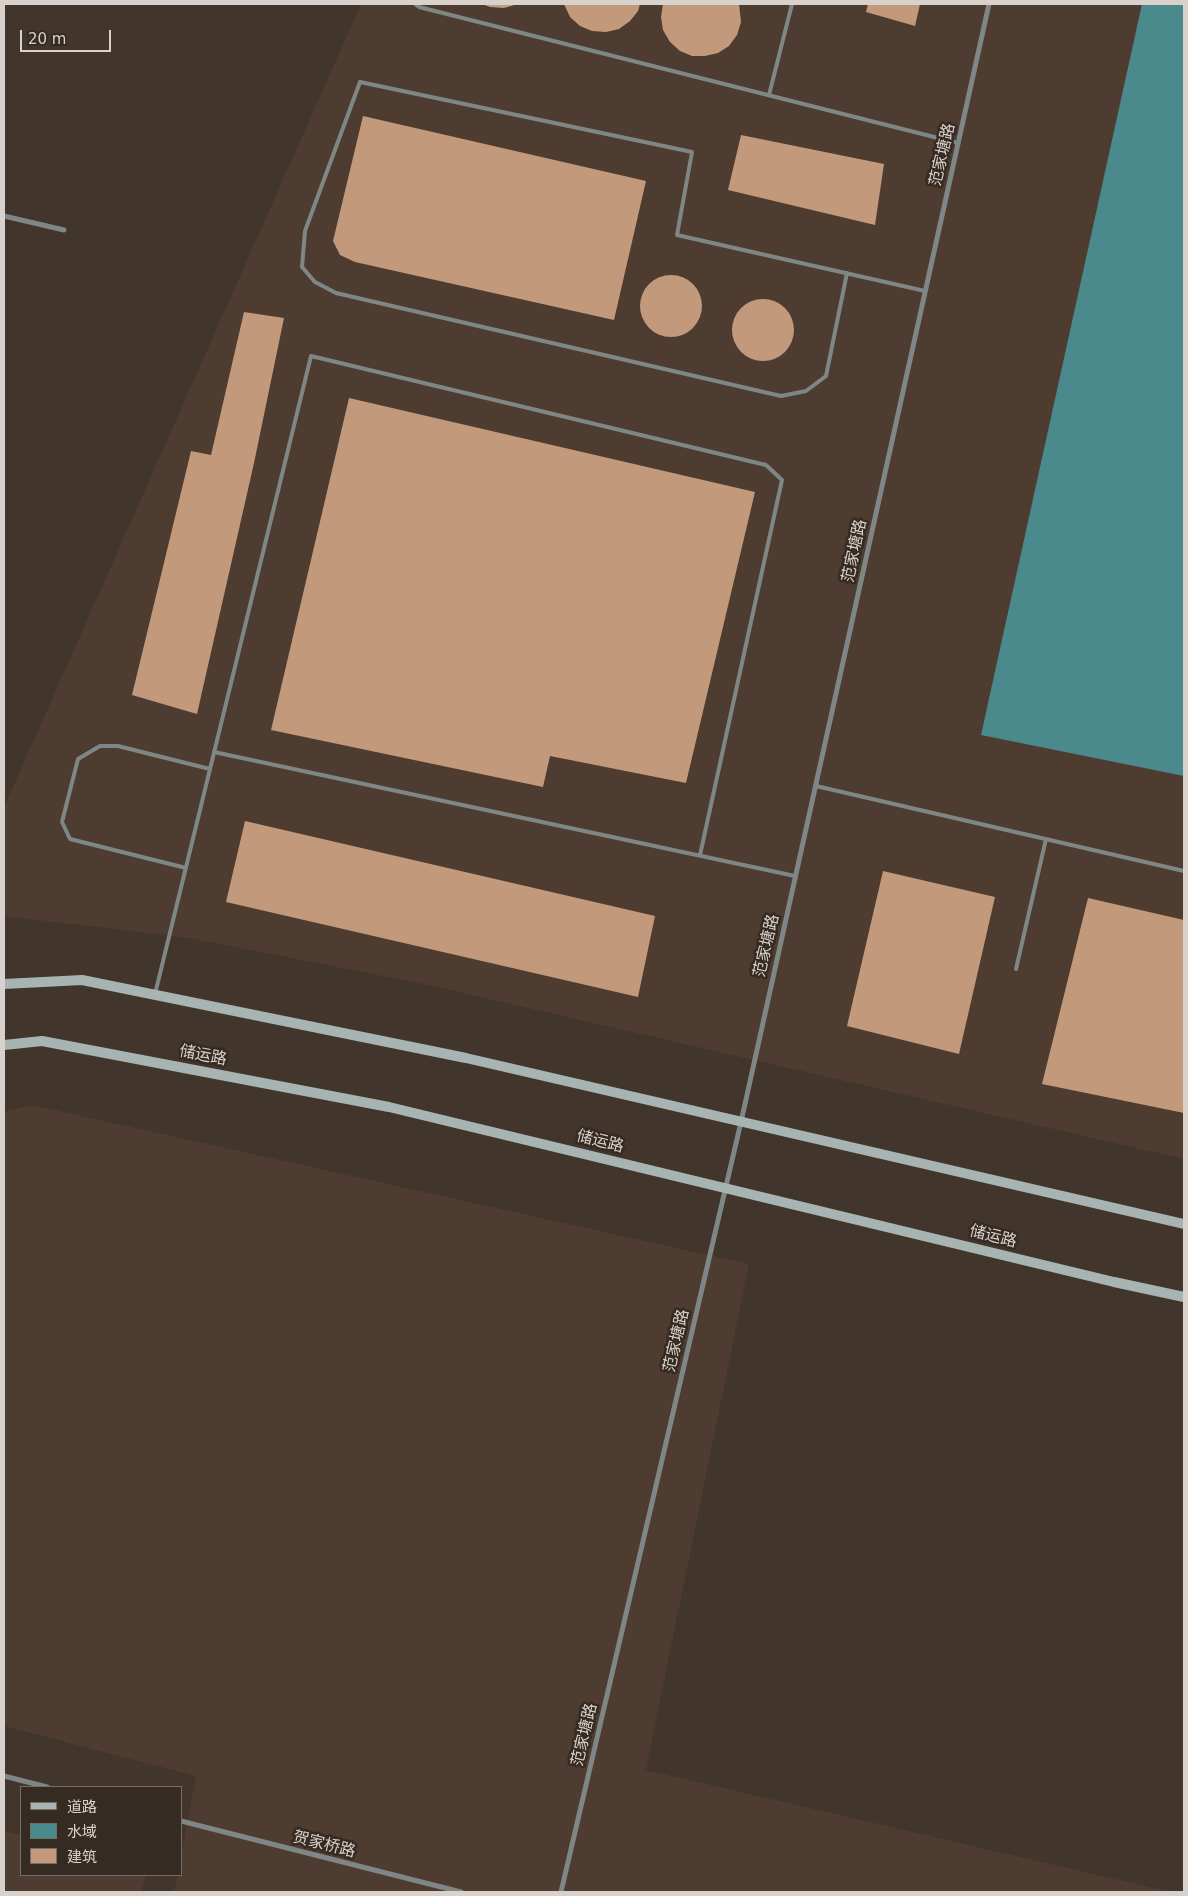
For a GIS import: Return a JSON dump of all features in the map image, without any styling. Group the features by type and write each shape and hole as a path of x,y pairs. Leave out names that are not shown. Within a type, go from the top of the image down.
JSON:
{"main road":[{"path":"4,984 82,980 154,994 466,1058 1184,1224"},
{"name":"储运路","path":"4,1045 42,1041 389,1107 1184,1297"}],"street":[{"name":"范家塘路","path":"561,1892 741,1122 990,4"},
{"path":"4,216 64,230"},
{"path":"4,1776 43,1786"},
{"name":"贺家桥路","path":"182,1821 461,1892"}],"lane":[{"path":"415,4 420,7 958,143"},
{"path":"769,95 792,4"},
{"path":"847,273 826,376 806,391 780,396 336,293 316,282 302,267 305,231 360,82 692,152 677,234 925,290"},
{"path":"154,994 311,356 766,465 782,480 700,855"},
{"path":"186,868 70,839 62,822 78,759 100,746 118,746 210,768"},
{"path":"214,752 796,876"},
{"path":"816,786 1184,871"},
{"path":"1016,969 1046,839"}],"shaded area":[{"path":"361,4 1184,4 1184,1159 428,985 189,938 4,916 4,807"},
{"path":"32,1105 749,1264 646,1770 1171,1892 174,1892 178,1876 182,1876 182,1851 196,1776 4,1726 4,1112"},
{"path":"4,1831 20,1835 20,1876 146,1876 141,1892 4,1892"}],"water":[{"path":"1142,4 1184,4 1184,776 981,735"}],"building":[{"path":"482,4 518,4 504,8 490,7"},
{"path":"564,4 640,4 638,11 630,21 619,29 606,32 592,31 580,26 570,17"},
{"path":"663,4 739,4 741,22 737,35 729,46 718,53 692,56 680,51 670,42 663,30 661,17"},
{"path":"868,4 920,4 915,26 866,12"},
{"path":"363,116 646,181 614,320 355,262 340,255 333,241"},
{"path":"741,135 884,164 875,225 728,190"},
{"path":"671,275 683,278 693,284 699,294 702,306 699,318 693,328 683,334 671,337 659,334 649,328 643,318 640,306 643,294 649,284 659,278"},
{"path":"763,299 775,302 785,308 791,318 794,330 791,342 785,352 775,358 763,361 751,358 741,352 735,342 732,330 735,318 741,308 751,302"},
{"path":"244,312 284,318 254,463 197,714 132,695 191,451 211,455"},
{"path":"349,398 755,492 686,783 550,756 543,787 271,730"},
{"path":"245,821 655,916 638,997 226,902"},
{"path":"883,871 995,897 959,1054 847,1026"},
{"path":"1088,898 1184,920 1184,1113 1042,1084"}]}
